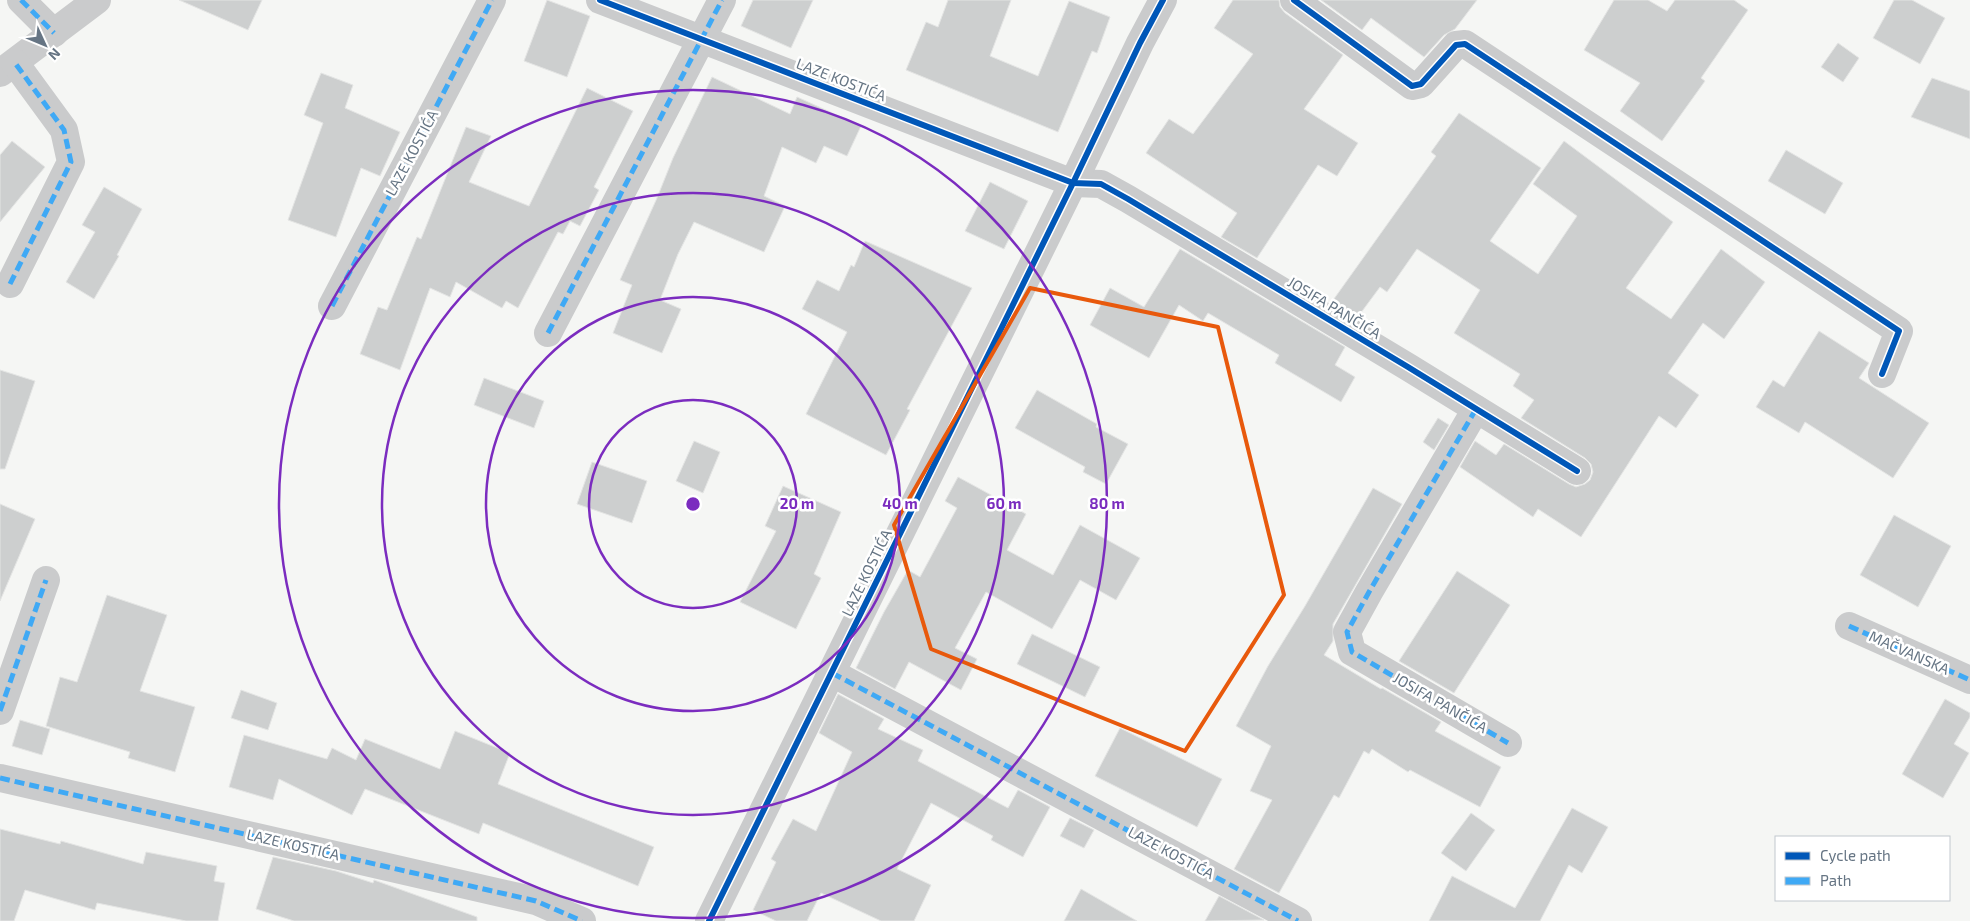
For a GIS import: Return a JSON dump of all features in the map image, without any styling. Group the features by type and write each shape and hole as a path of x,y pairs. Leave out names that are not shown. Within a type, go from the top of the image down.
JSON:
{"street":[{"path":"21,0 54,33"},
{"path":"10,284 71,162 64,130 7,68 97,0"},
{"name":"LAZE KOSTIĆA","path":"332,306 492,0"},
{"name":"LAZE KOSTIĆA","path":"600,0 1073,183"},
{"path":"548,333 722,0"},
{"name":"LAZE KOSTIĆA","path":"709,921 1073,183 1140,43 1163,0"},
{"path":"1294,0 1412,86 1421,84 1456,45 1465,44 1899,331 1882,374"},
{"name":"JOSIFA PANČIĆA","path":"1073,183 1101,184 1128,198 1577,471"},
{"name":"JOSIFA PANČIĆA","path":"1476,409 1347,632 1352,652 1508,743"},
{"path":"0,711 46,580"},
{"name":"MAČVANSKA","path":"1849,626 1970,680"},
{"name":"LAZE KOSTIĆA","path":"832,673 1298,921"},
{"name":"LAZE KOSTIĆA","path":"0,778 536,901 582,921"}],"highlighted area":[{"path":"1030,288 1218,327 1284,595 1185,751 931,649 894,525"}],"building":[{"path":"179,0 262,0 248,30"},
{"path":"547,0 590,16 567,77 524,61"},
{"path":"753,0 813,0 791,48 741,26"},
{"path":"948,0 1011,0 990,56 1038,76 1069,1 1110,17 1097,53 1092,51 1058,132 906,70 926,22 938,27"},
{"path":"1233,0 1279,0 1280,7 1285,13 1343,55 1304,109 1358,143 1337,176 1318,165 1257,258 1221,237 1237,213 1146,153 1169,119 1193,134 1253,54 1214,28"},
{"path":"1321,0 1477,0 1455,29 1444,35 1424,57 1371,18 1362,30"},
{"path":"1614,0 1648,0 1667,11 1675,0 1734,0 1748,10 1701,78 1705,81 1662,141 1620,111 1640,83 1584,50"},
{"path":"1894,0 1912,0 1945,18 1920,64 1873,38"},
{"path":"1838,43 1859,58 1843,82 1821,67"},
{"path":"321,73 353,85 345,108 400,132 380,176 361,168 336,237 288,220 323,123 304,115"},
{"path":"712,77 790,114 797,97 861,126 847,156 824,146 816,163 782,147 764,196 785,206 764,252 694,222 678,254 660,300 681,309 662,353 613,333 632,285 620,280 673,158"},
{"path":"1932,78 1970,91 1970,139 1911,117"},
{"path":"587,88 633,111 594,187 599,190 580,226 570,221 563,234 558,232 518,308 506,301 502,308 456,282 450,297 430,288 400,370 360,354 378,307 387,310 417,237 421,239 466,127 491,136 469,182 529,206"},
{"path":"1459,113 1541,168 1490,241 1538,274 1577,216 1533,184 1564,141 1673,222 1626,288 1671,319 1721,249 1765,282 1724,339 1703,323 1668,373 1699,395 1676,428 1659,416 1581,537 1538,509 1533,517 1460,467 1475,441 1496,455 1504,444 1576,487 1590,480 1593,472 1591,464 1585,458 1521,418 1534,400 1513,386 1520,374 1454,333 1480,290 1417,249 1387,292 1380,287 1357,318 1331,303 1436,156 1431,152"},
{"path":"12,141 45,167 0,222 0,155"},
{"path":"1786,150 1843,183 1825,214 1768,181"},
{"path":"990,182 1028,201 1004,249 965,231"},
{"path":"104,187 142,209 117,255 119,256 94,299 66,282 95,232 82,225"},
{"path":"865,241 972,288 907,409 910,410 886,455 806,414 847,332 802,309 817,280 839,291 851,265 854,267"},
{"path":"1180,249 1345,347 1335,365 1355,377 1341,402 1275,363 1279,355 1208,313 1203,321 1179,305 1149,358 1090,325 1110,288 1144,307"},
{"path":"1819,331 1869,363 1859,378 1929,423 1893,478 1805,422 1799,433 1756,407 1773,380 1784,387"},
{"path":"0,370 35,381 5,469 0,469"},
{"path":"484,378 544,401 534,428 474,405"},
{"path":"1037,390 1097,424 1096,427 1128,444 1106,484 1083,472 1085,467 1015,428"},
{"path":"1438,418 1449,425 1434,450 1423,442"},
{"path":"694,441 720,452 703,493 676,481"},
{"path":"592,462 647,481 632,523 577,504"},
{"path":"958,477 1026,514 1007,550 1053,575 1080,525 1140,558 1116,600 1080,580 1052,629 986,592 955,648 977,659 961,690 909,662 895,689 856,668 884,612 908,570 920,577 957,508 945,501"},
{"path":"783,486 841,512 814,574 821,578 796,629 740,602 776,531 765,526"},
{"path":"1373,488 1402,504 1333,624 1333,641 1324,655 1441,722 1435,731 1501,767 1480,807 1410,770 1408,772 1372,749 1369,754 1364,751 1339,798 1334,795 1279,893 1234,869 1272,800 1250,791 1271,746 1236,726 1268,666"},
{"path":"0,504 35,519 0,601"},
{"path":"1894,515 1951,546 1918,607 1860,575"},
{"path":"1457,571 1510,605 1454,693 1399,661"},
{"path":"107,595 167,615 140,691 195,707 175,772 128,758 130,752 46,726 60,677 77,682"},
{"path":"1032,634 1100,667 1085,697 1017,664"},
{"path":"241,690 277,703 268,730 231,718"},
{"path":"838,694 884,719 878,729 923,750 918,761 1008,808 1018,790 1050,807 1023,857 991,840 993,836 931,803 897,869 931,885 914,921 881,921 821,893 807,921 776,921 753,910 776,862 771,859 793,819 816,831 852,752 819,733"},
{"path":"1945,699 1970,713 1970,717 1954,744 1969,753 1943,798 1902,774"},
{"path":"20,720 50,729 42,755 12,746"},
{"path":"1120,728 1222,779 1197,827 1095,776"},
{"path":"455,731 510,753 498,784 654,847 638,886 483,823 479,834 365,789 352,815 279,779 273,800 229,787 244,735 327,759 332,748 356,760 365,739 440,769"},
{"path":"1572,808 1608,827 1582,873 1569,865 1540,921 1429,921 1452,876 1515,908"},
{"path":"1471,813 1495,830 1466,871 1441,853"},
{"path":"1070,818 1094,830 1084,848 1060,836"},
{"path":"0,829 60,844 61,841 143,864 146,852 217,866 214,881 225,883 218,921 186,921 97,903 95,910 25,890 14,921 0,921"},
{"path":"273,857 336,871 373,883 374,880 477,917 477,921 294,921 256,909"},
{"path":"1081,889 1137,921 1064,921"},
{"path":"1219,896 1264,920 1205,921"}],"marked path":[{"path":"21,0 54,33"},
{"path":"332,306 492,0"},
{"path":"548,333 722,0"},
{"path":"10,284 71,162 64,130 15,63"},
{"path":"1476,409 1347,632 1352,652 1508,743"},
{"path":"0,711 46,580"},
{"path":"1849,626 1970,680"},
{"path":"832,673 1298,921"},
{"path":"0,778 536,901 582,921"}],"cycle path":[{"path":"600,0 1073,183 1101,184 1408,367 1577,471"},
{"path":"709,921 1073,183 1140,43 1163,0"},
{"path":"1294,0 1412,86 1421,84 1456,45 1465,44 1899,331 1882,374"}]}
